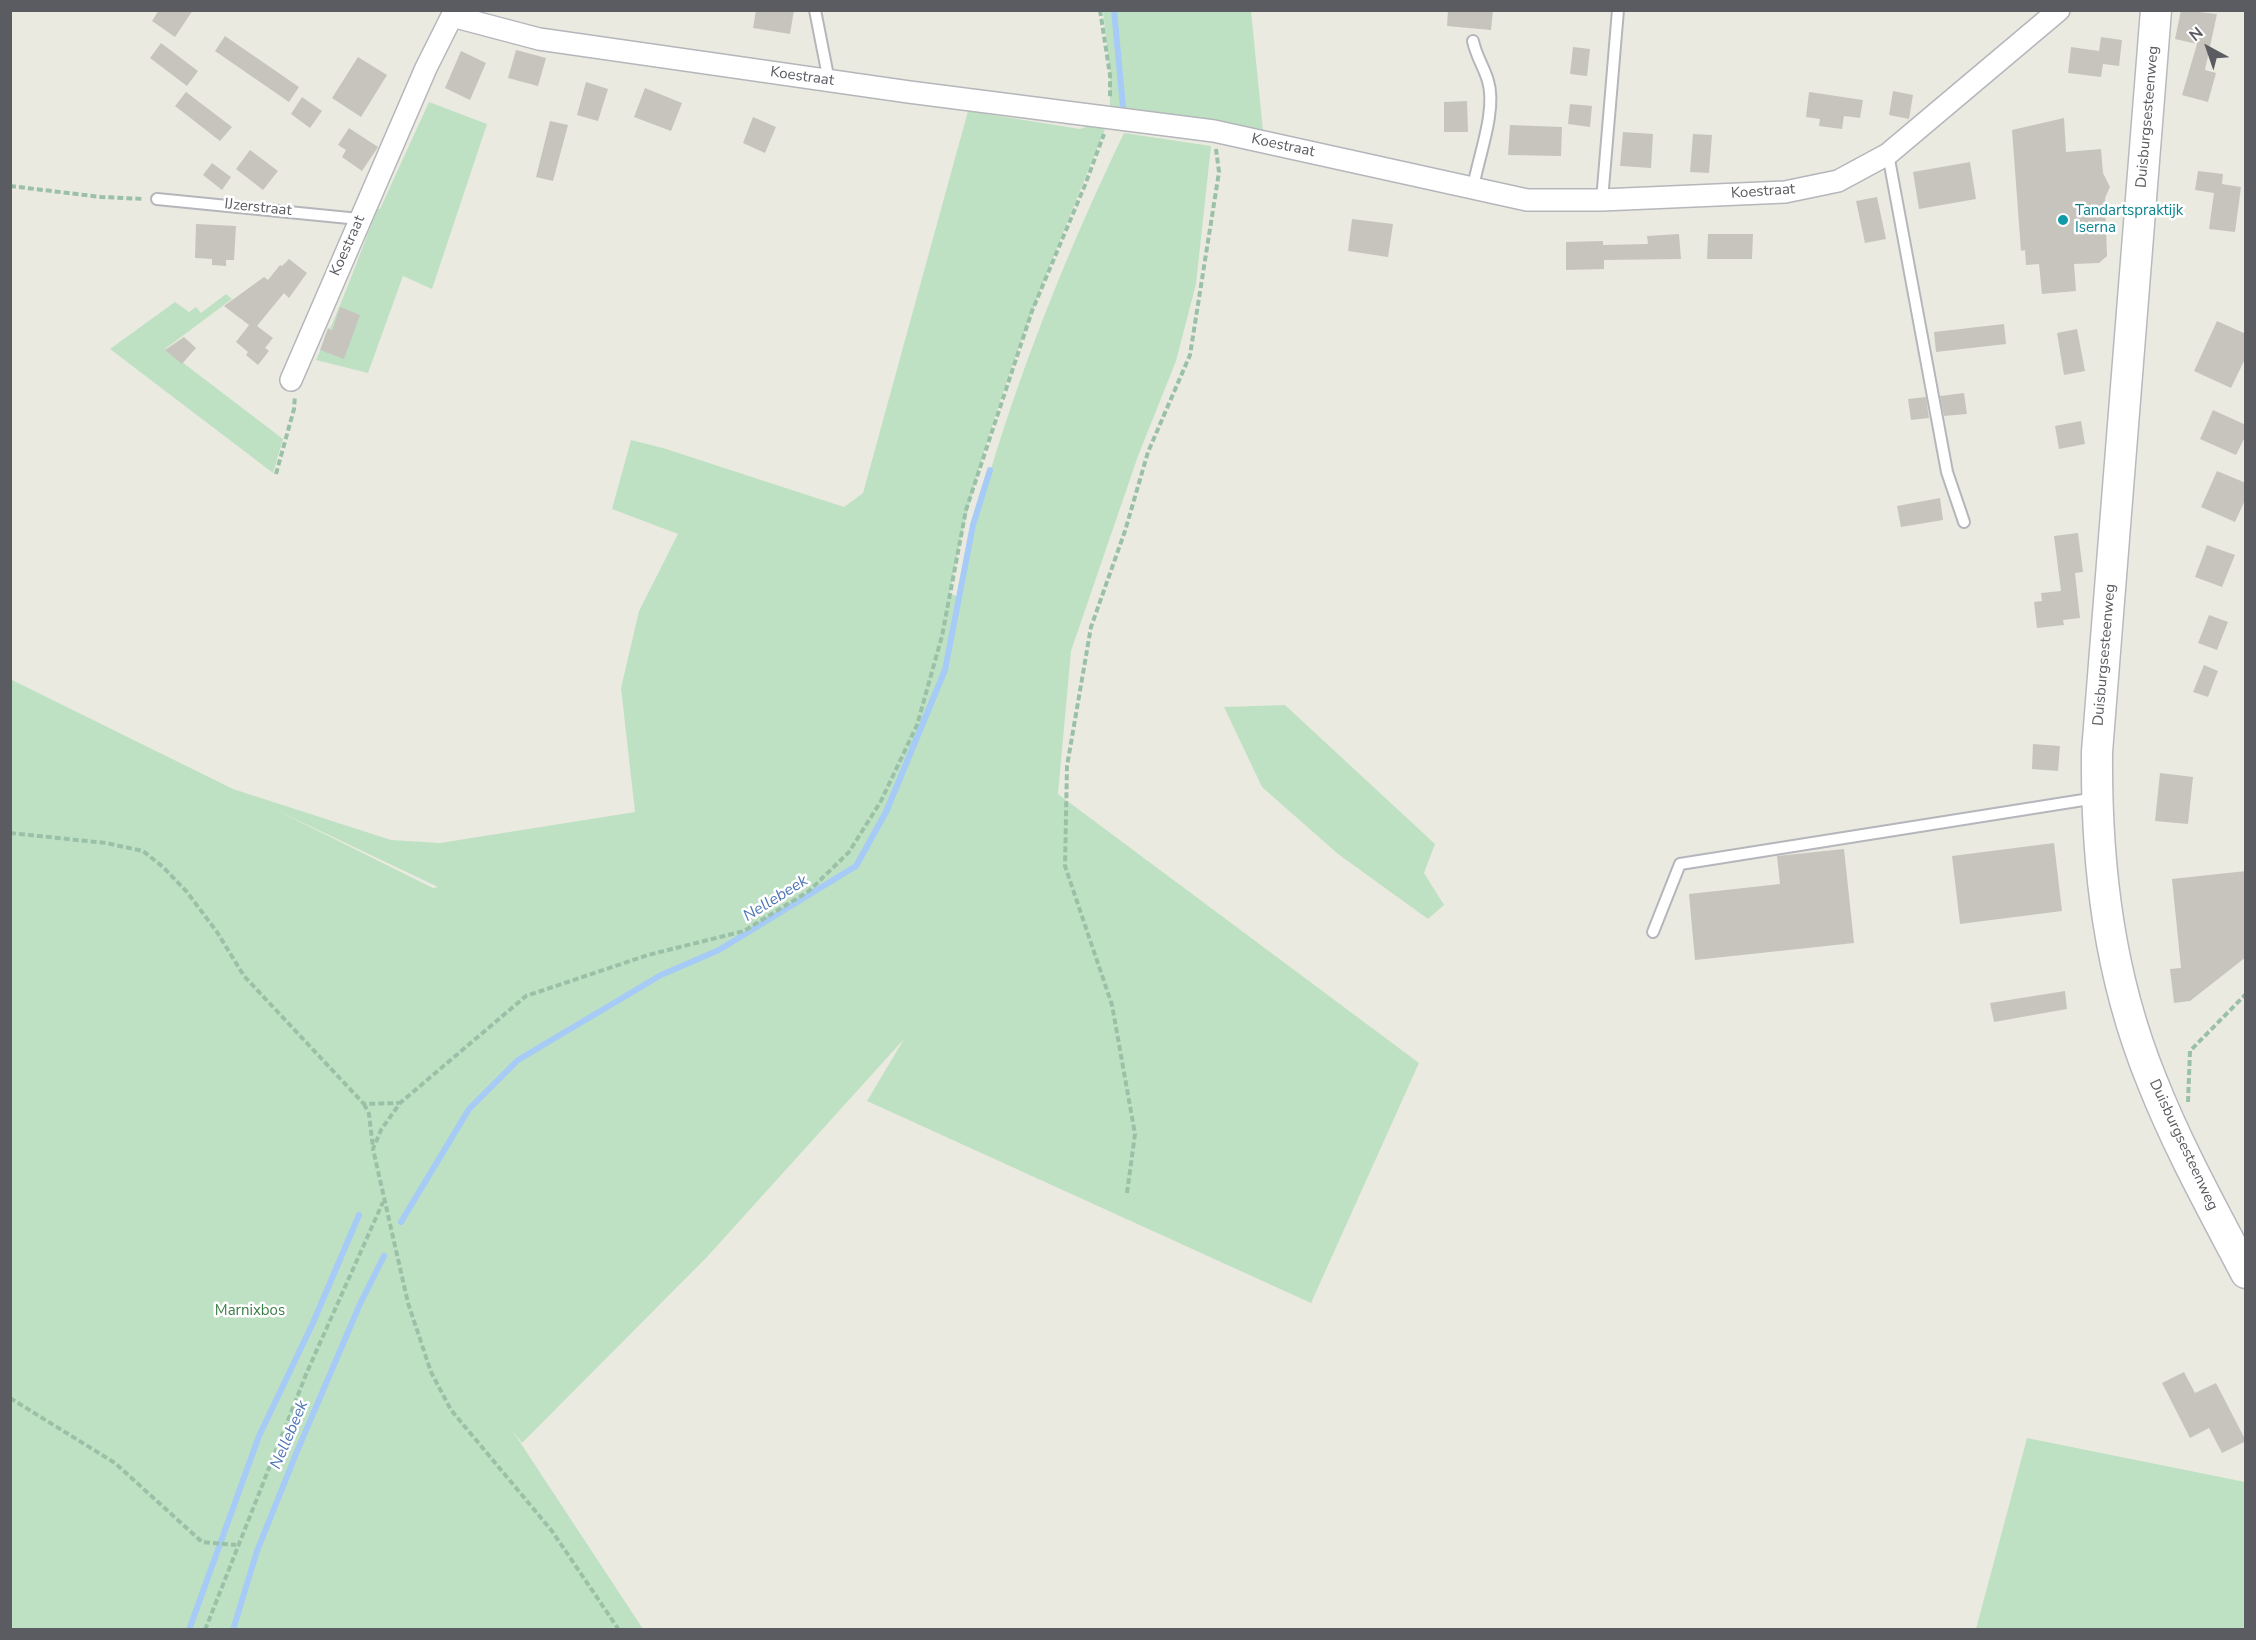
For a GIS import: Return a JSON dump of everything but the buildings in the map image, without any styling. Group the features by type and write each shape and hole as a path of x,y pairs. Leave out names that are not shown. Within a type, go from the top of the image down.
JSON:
{"street":[{"name":"Koestraat","path":"291,380 359,219 453,13 539,39 829,81 1214,131 1527,200 1602,200 1785,192 1838,181 1888,154 2059,10"},
{"name":"Duisburgsesteenweg","path":"2156,10 2097,752 2099,850 2106,912 2122,992 2138,1042 2169,1122 2246,1273"}],"lane":[{"path":"815,10 829,81"},
{"path":"1602,200 1618,10"},
{"path":"1473,41 1476,56 1488,81 1490,99 1484,148 1478,160 1473,188"},
{"path":"1888,154 1947,472 1964,522"},
{"name":"IJzerstraat","path":"157,199 359,219"},
{"path":"1653,932 1680,864 2097,798"}],"path":[{"path":"373,1149 381,1130 400,1103 526,996 648,955 744,931 809,891 849,852 881,801 916,725 942,636 966,510 1032,311 1085,185 1109,119 1110,75 1100,10"},
{"path":"1127,1192 1135,1134 1112,1005 1065,866 1067,766 1091,627 1125,531 1148,452 1190,355 1219,172 1214,131"},
{"path":"10,186 101,197 157,199"},
{"path":"276,474 294,409 291,380"},
{"path":"10,833 106,843 143,851 187,891 217,932 244,976 364,1104 369,1114 373,1149 384,1201 419,1338 431,1372 451,1410 552,1531 620,1629"},
{"path":"2188,1104 2190,1052 2246,994"},
{"path":"364,1104 400,1103"},
{"path":"205,1629 236,1545 307,1372 384,1201"},
{"path":"10,1398 115,1463 202,1542 236,1545"}],"green space":[{"path":"1103,11 1251,11 1263,131 1110,106 1110,75"},
{"path":"429,102 487,124 432,289 403,276 368,373 316,360 377,209 380,209"},
{"name":"Marnixbos","path":"968,111 1080,129 1109,119 1017,352 978,471 950,593 958,597 986,485 1019,383 1068,256 1124,133 1211,146 1196,284 1176,361 1138,456 1071,651 1058,794 1419,1063 1311,1303 867,1101 904,1039 707,1257 522,1443 512,1430 643,1629 11,1629 10,679 233,789 391,840 440,843 635,812 621,688 639,611 678,534 612,509 631,440 663,448 844,507 863,493","holes":["272,808 438,887 433,888"]},
{"path":"226,294 232,299 165,349 283,439 273,473 110,349 175,302 189,312 196,307 201,313"},
{"path":"1285,705 1435,844 1424,873 1444,905 1428,919 1338,854 1262,787 1224,707"},
{"path":"2027,1438 2245,1482 2245,1629 1976,1629"}],"waterway":[{"name":"Nellebeek","path":"1114,10 1123,107"},
{"name":"Nellebeek","path":"401,1222 469,1109 518,1060 661,975 719,950 856,866 886,812 945,670 973,525 990,470"},
{"path":"189,1630 259,1436 312,1325 359,1215"},
{"name":"Nellebeek","path":"233,1630 257,1551 298,1449 360,1304 384,1256"}],"place":[{"name":"Tandartspraktijk Iserna","path":"2063,220"}]}
